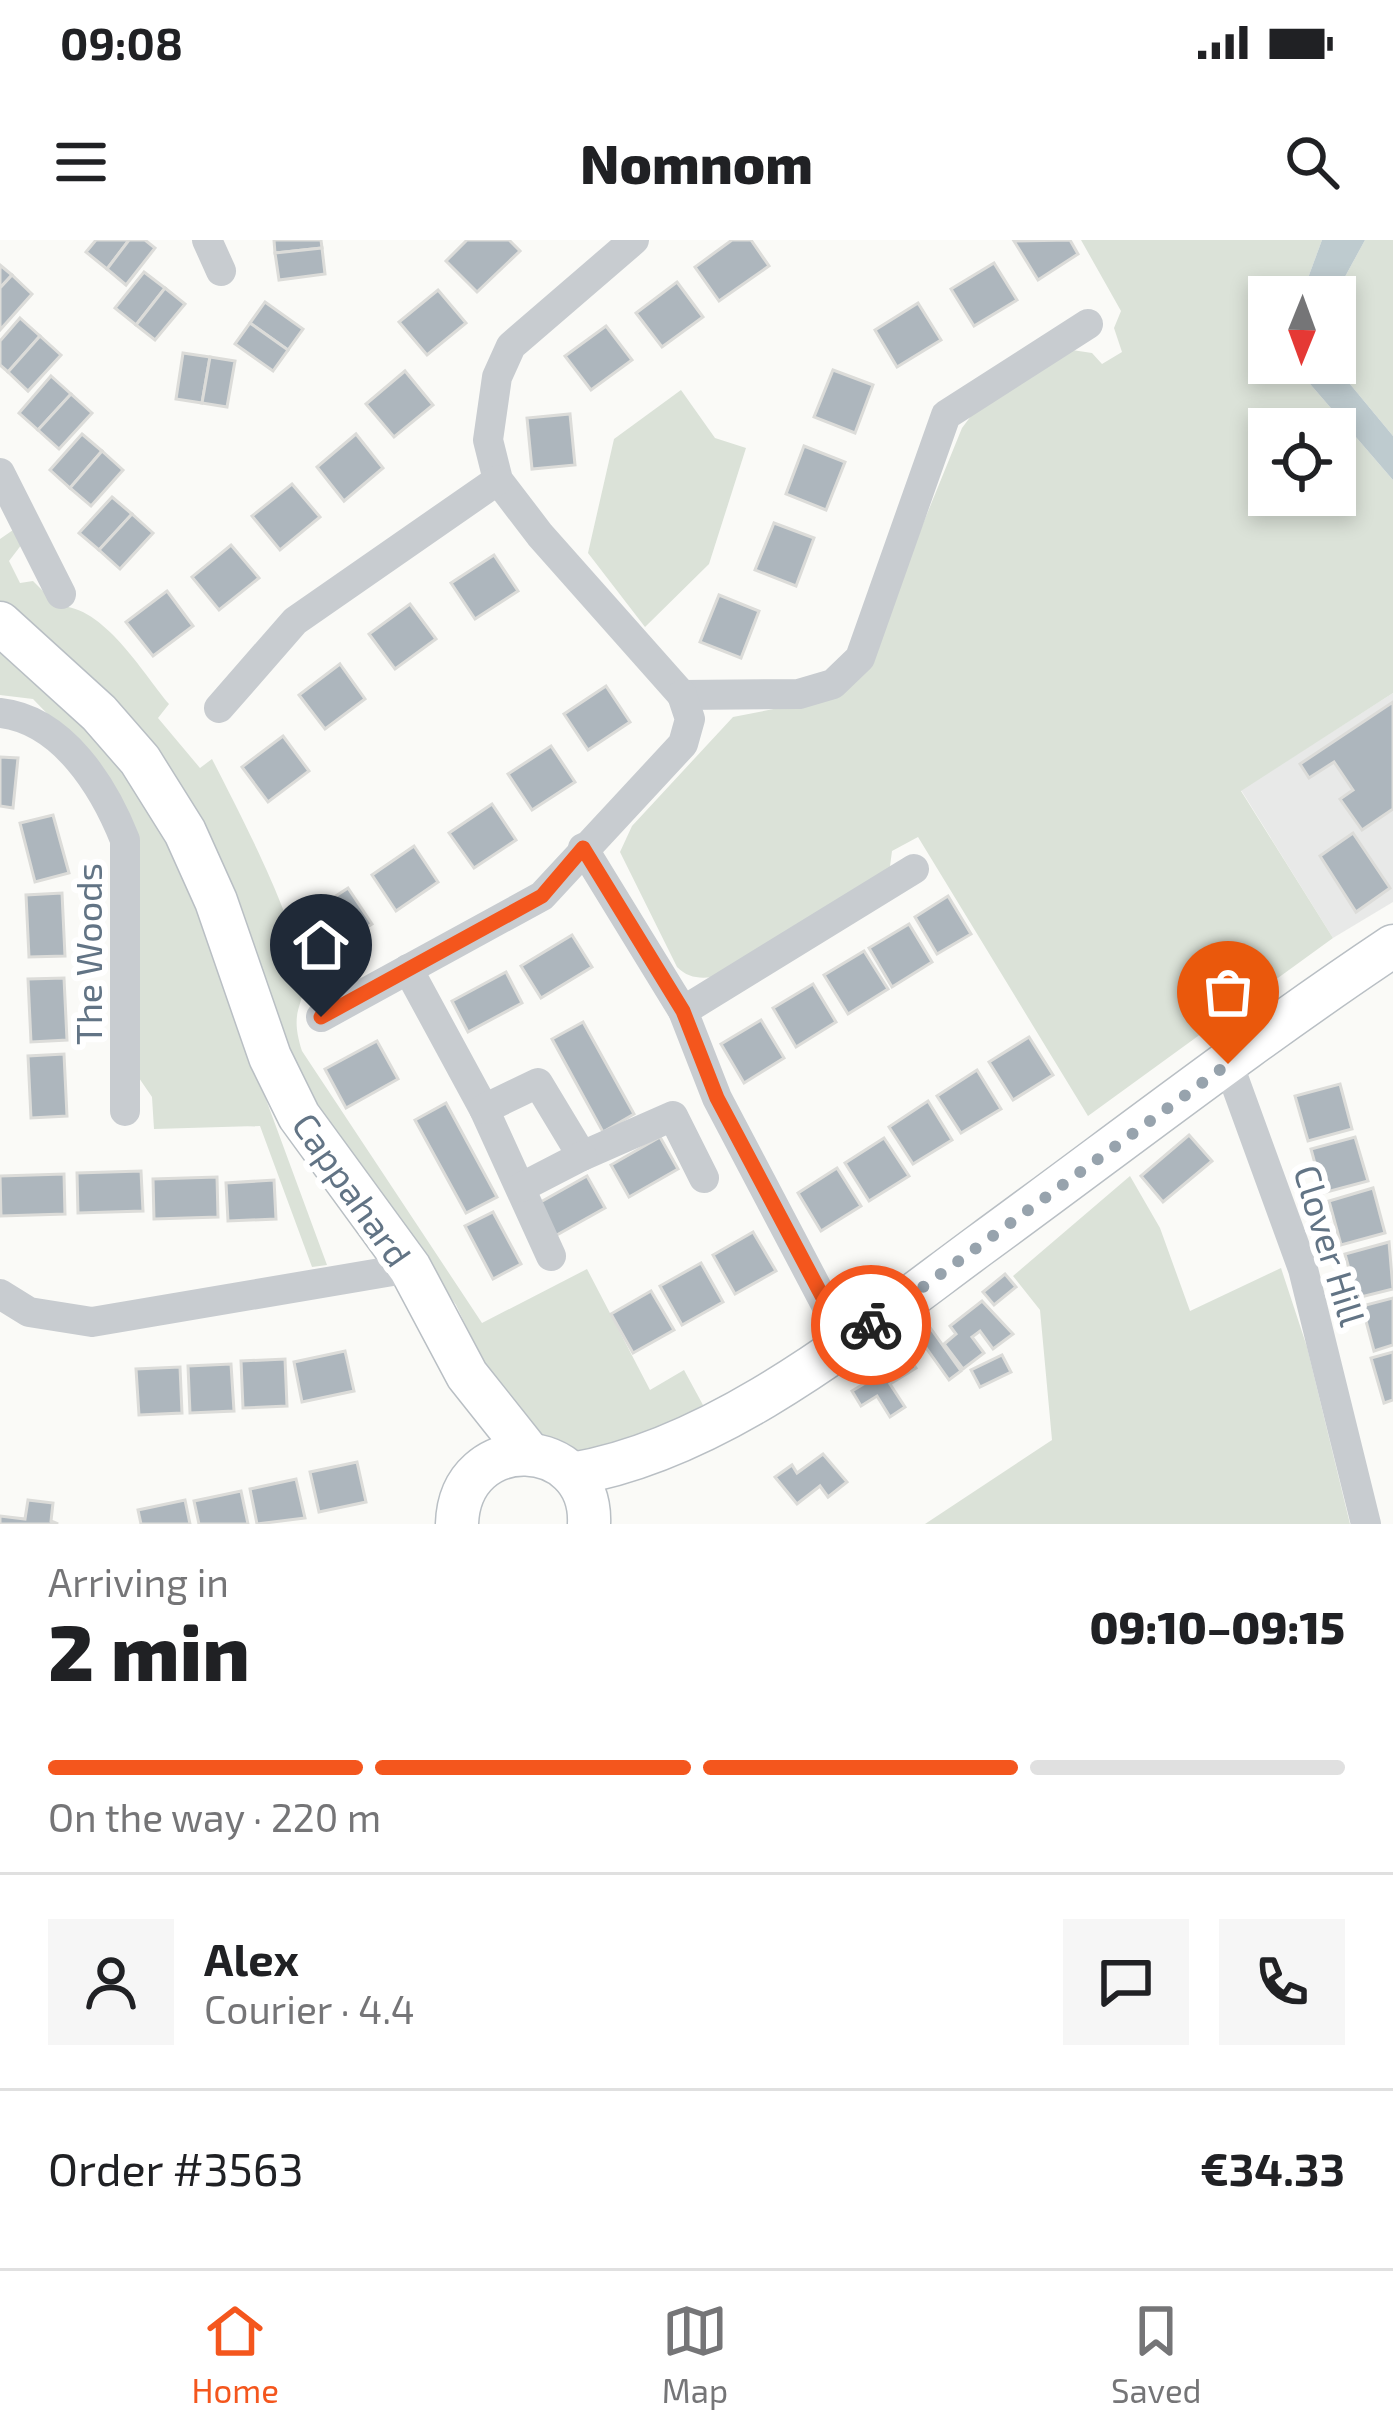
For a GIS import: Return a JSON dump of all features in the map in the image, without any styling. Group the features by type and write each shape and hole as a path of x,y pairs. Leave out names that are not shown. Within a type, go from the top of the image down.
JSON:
{"main road":[{"name":"Cappahard","path":"0,623 51,665 140,760 185,832 216,901 270,1057 299,1116 410,1268 467,1375 529,1453"},
{"path":"455,1523 466,1483 479,1469 501,1457 529,1453 572,1474 584,1491 589,1523 711,1428 847,1343 1393,946"},
{"path":"467,1375 479,1469"},
{"path":"572,1474 612,1467 711,1428"}],"street":[{"path":"206,240 221,271"},
{"path":"321,1017 542,896 683,744 690,719 682,695 498,480 488,440 497,377 511,346 634,240"},
{"path":"682,695 799,694 833,684 860,658 946,415 1088,325"},
{"path":"0,473 61,594"},
{"path":"219,708 295,621 498,480"},
{"name":"The Woods","path":"0,713 17,715 71,750 109,799 125,840 124,1112"},
{"path":"583,848 683,1011 717,1098 847,1343"},
{"path":"683,1011 914,869"},
{"path":"408,969 484,1108 550,1256"},
{"name":"Clover Hill","path":"1228,1064 1303,1269 1366,1524"},
{"path":"484,1108 538,1083 582,1156"},
{"path":"522,1187 674,1116 704,1178"},
{"path":"0,1294 29,1312 92,1322 410,1268"}],"shaded area":[{"path":"1081,240 1322,240 1309,276 1248,276 1248,384 1310,384 1331,408 1248,408 1248,516 1356,516 1356,437 1393,480 1393,693 1241,791 1333,938 1088,1116 918,837 892,851 889,874 719,976 707,978 691,976 677,967 620,852 632,826 733,717 810,702 863,671 962,428 974,412 1072,350 1092,353 1102,364 1122,352 1114,328 1121,311"},
{"path":"1322,240 1365,240 1345,276 1309,276"},
{"path":"1365,240 1393,240 1393,436 1350,384 1356,384 1356,276 1345,276"},
{"path":"1310,384 1350,384 1393,436 1393,480 1356,437 1356,408 1331,408"},
{"path":"681,390 715,438 746,448 709,564 645,627 588,553 614,439"},
{"path":"13,530 22,544 9,561 20,583 33,581 58,606 91,616 106,628 169,704 158,718 200,768 212,759 290,927 303,978 297,1016 302,1051 482,1323 587,1269 650,1390 684,1370 703,1405 619,1452 560,1452 501,1400 456,1305 313,1108 280,1046 229,890 0,604 0,539"},
{"path":"0,641 132,774 169,836 327,1265 312,1267 260,1126 154,1129 152,1097 139,1078 133,822 94,762 33,699 0,695"},
{"path":"1393,693 1393,902 1333,938 1241,790"},
{"path":"1130,1176 1160,1228 1190,1311 1281,1268 1307,1347 1350,1524 925,1524 1052,1440 1040,1310 1013,1276"}],"building":[{"path":"96,240 129,240 107,269 86,252"},
{"path":"129,240 145,240 155,248 126,285 107,269"},
{"path":"274,240 321,240 322,248 275,253"},
{"path":"467,240 509,240 520,251 477,292 446,261"},
{"path":"732,240 751,240 769,266 719,301 695,267"},
{"path":"1070,240 1078,254 1038,280 1014,241"},
{"path":"322,248 325,274 279,280 275,253"},
{"path":"994,263 1017,300 974,326 951,289"},
{"path":"0,265 12,275 0,288"},
{"path":"144,272 165,288 136,325 115,308"},
{"path":"12,275 32,294 0,330 0,288"},
{"path":"677,282 703,317 662,347 636,313"},
{"path":"165,288 185,304 155,340 136,325"},
{"path":"438,290 466,323 427,355 399,322"},
{"path":"265,302 303,329 288,350 250,323"},
{"path":"918,303 941,340 897,367 875,330"},
{"path":"20,318 40,336 8,372 0,365 0,341"},
{"path":"250,323 288,350 273,371 235,344"},
{"path":"606,326 632,360 591,390 565,356"},
{"path":"40,336 61,355 28,391 8,372"},
{"path":"183,353 210,357 202,403 176,399"},
{"path":"210,357 235,361 227,407 202,403"},
{"path":"833,370 873,385 855,433 814,417"},
{"path":"405,371 433,405 394,437 366,404"},
{"path":"51,376 71,394 38,430 19,413"},
{"path":"71,394 92,413 59,449 38,430"},
{"path":"570,414 575,465 532,469 527,418"},
{"path":"82,434 102,451 70,488 50,470"},
{"path":"356,434 383,468 344,501 317,467"},
{"path":"804,446 845,462 826,510 786,494"},
{"path":"102,451 123,470 91,506 70,488"},
{"path":"292,484 320,517 280,550 252,516"},
{"path":"112,497 132,514 99,550 79,533"},
{"path":"132,514 153,533 120,569 99,550"},
{"path":"774,523 814,538 796,586 755,570"},
{"path":"231,545 259,578 219,610 192,577"},
{"path":"494,555 518,591 475,619 451,583"},
{"path":"167,591 193,626 153,656 126,622"},
{"path":"719,595 759,611 741,658 700,642"},
{"path":"410,604 436,639 395,669 369,634"},
{"path":"340,664 365,699 325,729 299,695"},
{"path":"606,686 630,722 588,750 564,714"},
{"path":"1393,702 1393,809 1362,830 1340,799 1353,790 1334,762 1309,778 1300,764"},
{"path":"283,736 309,771 268,802 242,767"},
{"path":"551,746 575,782 532,810 508,774"},
{"path":"0,757 18,758 13,808 0,806"},
{"path":"492,804 516,840 474,868 449,833"},
{"path":"53,815 69,873 35,882 20,823"},
{"path":"1353,833 1390,888 1356,912 1320,856"},
{"path":"414,846 438,882 396,911 372,875"},
{"path":"348,888 372,924 329,952 305,916"},
{"path":"62,893 65,956 29,957 26,895"},
{"path":"948,896 971,934 937,954 915,917"},
{"path":"909,924 932,962 892,987 869,948"},
{"path":"572,935 592,967 541,998 521,966"},
{"path":"864,951 888,989 848,1014 824,975"},
{"path":"506,972 522,1003 468,1032 452,1001"},
{"path":"64,978 67,1040 31,1042 28,979"},
{"path":"813,984 836,1022 796,1047 773,1008"},
{"path":"761,1020 784,1058 744,1083 721,1044"},
{"path":"583,1022 634,1114 603,1132 552,1039"},
{"path":"1029,1037 1053,1075 1013,1100 989,1062"},
{"path":"377,1041 398,1079 346,1108 325,1069"},
{"path":"64,1054 67,1116 31,1118 28,1056"},
{"path":"977,1070 1001,1109 961,1133 937,1096"},
{"path":"1340,1084 1352,1129 1308,1141 1295,1096"},
{"path":"928,1101 952,1140 913,1164 889,1127"},
{"path":"446,1103 497,1197 466,1213 415,1120"},
{"path":"1189,1135 1212,1161 1163,1202 1141,1176"},
{"path":"660,1137 678,1169 629,1197 611,1165"},
{"path":"1355,1137 1368,1181 1323,1193 1311,1149"},
{"path":"884,1138 909,1176 869,1201 845,1163"},
{"path":"837,1168 861,1206 821,1231 798,1193"},
{"path":"141,1171 143,1211 78,1213 77,1173"},
{"path":"64,1174 65,1214 1,1216 0,1176"},
{"path":"587,1176 605,1208 555,1236 537,1204"},
{"path":"217,1177 218,1217 154,1219 153,1179"},
{"path":"274,1180 276,1219 228,1221 226,1183"},
{"path":"1373,1188 1385,1233 1341,1245 1329,1201"},
{"path":"493,1212 521,1264 493,1279 465,1226"},
{"path":"753,1232 776,1271 735,1294 713,1255"},
{"path":"1389,1242 1393,1289 1357,1298 1345,1254"},
{"path":"701,1263 723,1302 682,1325 660,1286"},
{"path":"1005,1274 1016,1287 994,1305 983,1292"},
{"path":"651,1291 674,1330 633,1353 611,1314"},
{"path":"1393,1298 1393,1345 1374,1351 1362,1306"},
{"path":"982,1301 1013,1334 993,1349 980,1331 972,1337 984,1353 963,1369 944,1344 956,1334 950,1326"},
{"path":"929,1326 961,1371 949,1380 917,1335"},
{"path":"903,1348 916,1368 890,1384 905,1407 890,1417 877,1396 861,1406 852,1391 865,1383 860,1376"},
{"path":"345,1351 354,1391 302,1402 294,1362"},
{"path":"1393,1352 1393,1400 1384,1403 1371,1358"},
{"path":"1002,1355 1011,1372 980,1387 971,1370"},
{"path":"285,1359 287,1406 243,1408 241,1361"},
{"path":"231,1364 234,1411 190,1413 188,1366"},
{"path":"180,1367 182,1413 139,1415 136,1369"},
{"path":"823,1454 847,1482 828,1497 820,1486 797,1504 775,1477 792,1465 797,1473"},
{"path":"357,1462 366,1502 319,1512 310,1472"},
{"path":"296,1479 305,1518 257,1524 250,1489"},
{"path":"241,1491 248,1524 199,1524 194,1501"},
{"path":"28,1500 53,1503 51,1521 58,1524 0,1524 0,1516 25,1519"},
{"path":"185,1500 190,1524 141,1524 138,1510"}],"way so far":[{"path":"871,1325 1228,1064"}],"route":[{"path":"321,1017 542,896 583,848 683,1011 717,1098 847,1343 871,1325"}]}
